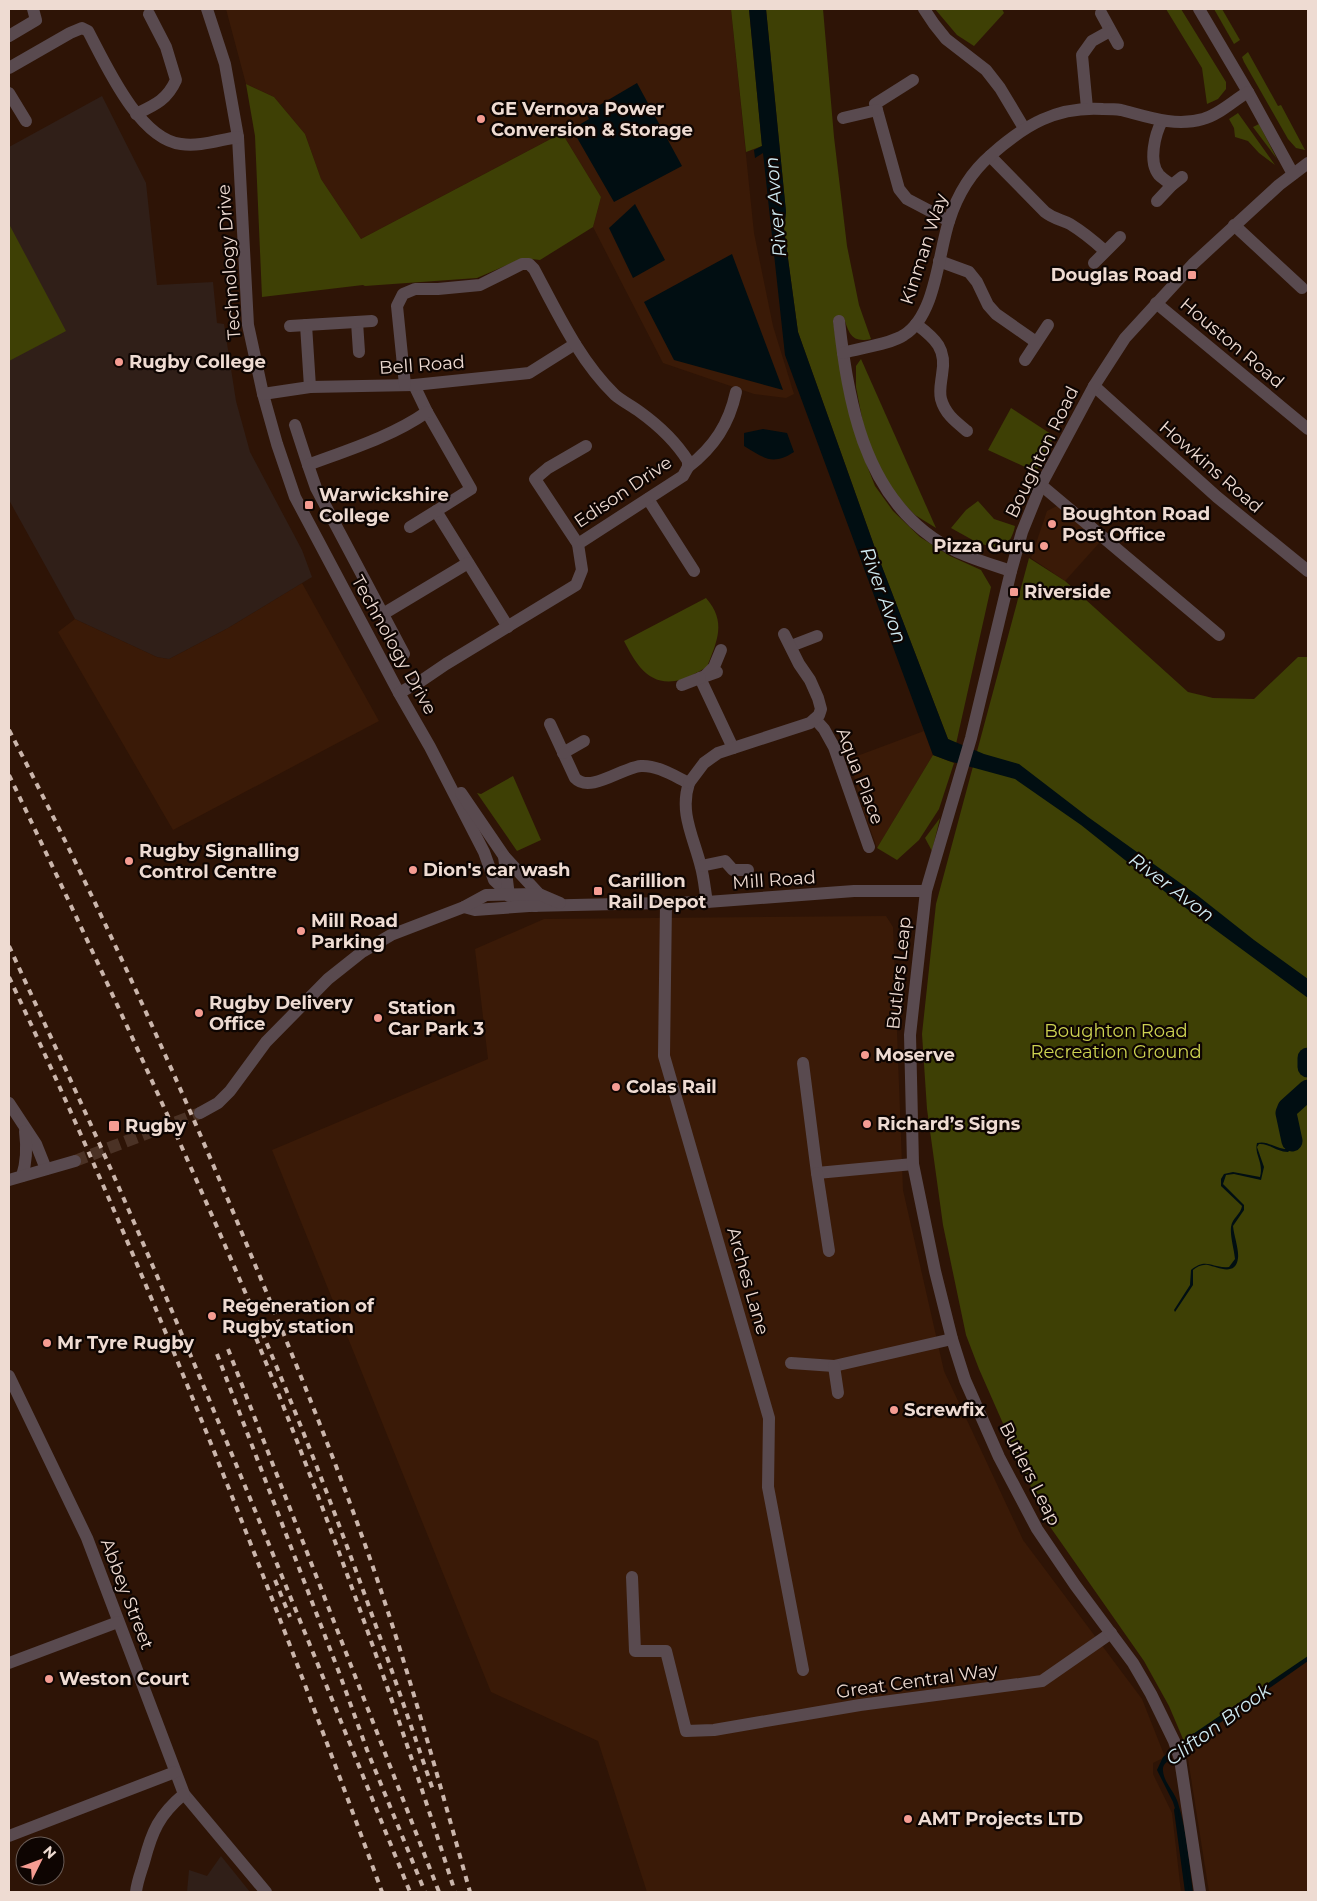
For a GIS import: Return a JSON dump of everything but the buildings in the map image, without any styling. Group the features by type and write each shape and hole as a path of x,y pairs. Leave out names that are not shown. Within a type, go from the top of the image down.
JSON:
{"street":[{"path":"9,36 36,20 33,9"},
{"name":"Technology Drive","path":"207,9 225,64 238,137 248,325 262,394 277,444 295,497 398,693 430,747 484,852 494,880"},
{"path":"924,9 946,39 986,70 1000,88 1024,128"},
{"path":"1199,9 1293,174"},
{"path":"1101,13 1118,44"},
{"path":"136,114 170,93 176,80 166,47 149,14"},
{"path":"9,68 82,28 88,31 136,114 158,136 178,144 193,145 238,137"},
{"path":"1087,108 1082,54 1092,41 1110,31"},
{"path":"913,80 875,104 899,189 906,199 949,221"},
{"name":"Kinman Way","path":"843,352 893,340 903,336 916,324 929,301 949,221 961,192 973,174 990,156 1024,128 1047,117 1066,111 1087,108 1120,110 1162,121 1184,122 1204,119 1248,92"},
{"path":"9,93 26,121"},
{"path":"843,118 877,110"},
{"path":"1162,121 1158,128 1154,154 1155,166 1158,174 1172,185"},
{"path":"990,156 1045,212 1090,238 1105,252"},
{"name":"Boughton Road","path":"926,891 971,738 1022,532 1042,485 1094,386 1125,338 1193,264 1234,225 1308,163"},
{"path":"1157,201 1182,177"},
{"path":"1234,225 1302,288"},
{"path":"1094,263 1120,237"},
{"path":"938,261 969,272 977,282 988,305 996,314 1036,342"},
{"name":"Edison Drive","path":"398,693 576,585 582,570 578,544 683,476 688,468 688,461 670,437 642,413 616,396 605,384 575,344 534,269 529,264 522,264 480,285 415,289 403,294 397,306 410,385"},
{"name":"Houston Road","path":"1156,303 1308,429"},
{"path":"290,326 372,321"},
{"path":"839,321 851,400 874,470 888,492 909,518 934,538 963,555 1011,571"},
{"path":"357,322 359,352"},
{"path":"916,324 935,340 940,347 944,356 940,396 947,412 967,432"},
{"path":"306,325 310,387"},
{"path":"1024,360 1048,325"},
{"name":"Bell Road","path":"262,394 310,387 410,385 529,373 575,344"},
{"path":"410,385 471,489 410,527"},
{"name":"Howkins Road","path":"1094,386 1217,497 1308,571"},
{"path":"688,468 705,454 738,409 736,392"},
{"path":"308,465 388,434 412,423 427,412"},
{"path":"295,425 316,488 404,654"},
{"path":"578,544 536,479 548,468 586,446"},
{"path":"1042,485 1213,620 1219,635"},
{"path":"648,498 694,570"},
{"path":"436,511 508,627"},
{"path":"383,614 468,563"},
{"name":"Aqua Place","path":"707,902 701,866 685,814 684,796 689,783 704,763 718,754 810,723 816,719 821,709 810,680 799,664 784,634"},
{"path":"791,646 817,636"},
{"path":"702,678 714,667 721,650"},
{"path":"682,685 717,672"},
{"path":"702,678 733,748"},
{"name":"Aqua Place","path":"816,719 824,728 834,747 869,847"},
{"path":"550,724 575,778 579,782 588,784 640,766 658,768 689,783"},
{"path":"563,753 584,741"},
{"name":"Technology Drive","path":"430,747 502,853 537,900"},
{"path":"502,853 509,894 505,907"},
{"name":"Mill Road","path":"701,866 725,860 733,870 748,870"},
{"path":"486,895 494,880 509,894"},
{"name":"Mill Road","path":"537,900 565,905 666,903 707,902 854,891 926,891"},
{"name":"Butlers Leap","path":"926,891 910,1035 913,1164 935,1271 952,1339 965,1380 999,1458 1037,1529 1075,1586 1133,1663 1151,1694 1174,1741 1180,1759 1200,1892"},
{"path":"200,1113 218,1103 230,1091 266,1042 328,979 362,952 391,935 464,907 486,895 509,894 537,900"},
{"path":"464,907 475,910 505,907 537,900"},
{"name":"Arches Lane","path":"666,903 664,1056 769,1418 768,1487 804,1670"},
{"path":"803,1063 829,1251"},
{"path":"9,1103 36,1144 46,1169"},
{"path":"24,1128 27,1149 25,1166 27,1175"},
{"path":"9,1180 75,1161"},
{"path":"817,1173 913,1164"},
{"path":"791,1363 834,1366 952,1339"},
{"path":"834,1366 838,1393"},
{"name":"Abbey Street","path":"9,1376 87,1538 184,1794 266,1892"},
{"name":"Great Central Way","path":"632,1577 635,1651 666,1652 686,1731 714,1730 860,1705 1042,1681 1111,1633"},
{"path":"9,1663 118,1622"},
{"path":"9,1836 175,1772"},
{"path":"136,1892 151,1836 160,1819 184,1794"}],"shaded area":[{"path":"226,9 731,9 754,233 773,326 794,394 786,398 754,394 663,363 593,227 601,197 562,133 361,239 321,179 305,134 274,97 246,84"},
{"name":"Rugby College","path":"102,96 146,183 157,285 213,282 217,323 224,324 236,401 250,452 302,550 312,577 228,628 169,659 157,657 75,619 9,500 9,147"},
{"path":"1059,505 1100,542 1065,581 1031,558 1047,511"},
{"path":"302,583 379,721 173,830 58,632 75,619 157,657 169,659 228,628"},
{"path":"924,731 933,755 877,848 863,809 849,759"},
{"path":"886,916 893,927 903,1190 944,1371 1023,1540 1142,1699 1165,1757 1153,1763 1153,1774 1172,1813 1181,1892 647,1892 598,1741 491,1692 272,1150 488,1059 475,949 544,919"},
{"path":"1308,1658 1308,1892 1209,1892 1186,1746"},
{"path":"221,1856 250,1892 187,1892 189,1870 207,1876"}],"green space":[{"path":"731,9 749,9 762,146 746,152"},
{"path":"766,9 823,9 834,137 847,246 859,305 871,339 859,340 855,338 850,333 844,318 833,319 838,355 864,458 875,486 893,511 920,537 950,556 981,570 991,587 956,744 948,739 876,551 798,332 784,229 786,212"},
{"path":"935,9 1002,9 1004,13 974,46 957,35"},
{"path":"1166,9 1181,9 1226,82 1226,89 1218,99 1207,104 1202,68"},
{"path":"1214,9 1222,9 1240,40 1234,44"},
{"path":"1248,52 1278,106 1281,105 1305,150 1296,148 1288,139 1244,62 1242,57"},
{"path":"246,84 274,97 305,134 321,179 361,239 562,133 601,197 593,227 540,260 523,258 477,278 363,285 262,297 255,136"},
{"path":"1238,113 1275,165 1259,153 1248,141 1235,137 1234,128 1229,119"},
{"path":"1259,124 1277,159 1253,127"},
{"path":"9,224 66,331 9,361"},
{"path":"861,359 936,528 915,515 893,492 875,462 863,423 856,387 856,366"},
{"path":"1011,408 1054,436 1036,472 988,450"},
{"path":"978,501 994,519 1015,526 1010,539 1000,549 978,543 951,528 966,510"},
{"name":"Boughton Road Recreation Ground","path":"1029,558 1065,581 1188,692 1213,698 1254,699 1298,657 1308,657 1308,1660 1186,1746 1169,1706 1144,1661 1046,1521 979,1369 966,1335 943,1225 927,1109 922,1034 936,904"},
{"path":"706,598 716,615 718,624 717,640 707,667 675,681 665,681 649,676 633,657 624,641"},
{"path":"933,755 954,763 939,809 919,840 897,860 877,848"},
{"path":"513,776 541,840 517,851 477,793 481,794"},
{"path":"940,818 932,851 925,838"}],"water":[{"name":"River Avon","path":"749,9 766,9 786,212 784,229 798,332 876,551 948,739 984,754 1019,764 1308,979 1308,998 1179,903 1081,825 1015,779 933,755 785,355 763,153 755,158 754,150 762,146"},
{"path":"637,83 682,166 614,202 572,129 589,119 586,113"},
{"path":"635,204 665,260 633,278 609,228"},
{"path":"732,254 783,390 674,360 644,302"},
{"path":"763,429 787,433 794,452 780,459 768,459 744,446 744,433"},
{"path":"1308,1088 1308,1091 1294,1103 1290,1110 1289,1120 1294,1146 1288,1152 1259,1144 1257,1147 1264,1167 1261,1180 1234,1174 1226,1175 1223,1184 1244,1205 1244,1210 1233,1226 1238,1251 1237,1264 1230,1269 1206,1265 1193,1270 1193,1285 1175,1312 1174,1310 1190,1285 1191,1270 1201,1264 1229,1267 1235,1259 1231,1227 1242,1206 1221,1186 1221,1179 1224,1174 1233,1172 1260,1177 1261,1167 1256,1147 1257,1143 1261,1142 1287,1149 1291,1144 1285,1115 1289,1105"},
{"path":"1308,1656 1308,1661 1190,1744 1187,1738"},
{"path":"1168,1753 1171,1760 1165,1764 1163,1771 1165,1780 1177,1799 1184,1825 1193,1892 1188,1892 1178,1818 1173,1802 1157,1770 1163,1757"}],"waterway":[{"path":"1308,1058 1308,1067"},
{"path":"1292,1141 1286,1113 1288,1108 1308,1090"},
{"name":"Clifton Brook","path":"1180,1750 1193,1741"},
{"name":"Clifton Brook","path":"1176,1810 1187,1892"}],"tunnel":[{"path":"75,1161 200,1113"}],"railway":[{"path":"9,730 75,862 169,1063 228,1199 318,1419 361,1534 401,1652 470,1892"},
{"path":"9,775 152,1081 221,1236 287,1392 363,1591 434,1793"},
{"path":"9,946 158,1277 410,1892"},
{"path":"9,977 61,1089 206,1430 296,1661 382,1892"},
{"path":"256,1338 310,1475 361,1613 455,1892"},
{"path":"228,1349 439,1892"},
{"path":"217,1354 367,1750 425,1892"},
{"path":"275,1580 290,1617"}],"place":[{"name":"GE Vernova Power Conversion & Storage","path":"481,119"},
{"name":"Douglas Road","path":"1192,275"},
{"name":"Rugby College","path":"119,362"},
{"name":"Warwickshire College","path":"309,505"},
{"name":"Boughton Road Post Office","path":"1052,524"},
{"name":"Pizza Guru","path":"1044,546"},
{"name":"Riverside","path":"1014,592"},
{"name":"Rugby Signalling Control Centre","path":"129,861"},
{"name":"Dion's car wash","path":"413,870"},
{"name":"Carillion Rail Depot","path":"598,891"},
{"name":"Mill Road Parking","path":"301,931"},
{"name":"Rugby Delivery Office","path":"199,1013"},
{"name":"Station Car Park 3","path":"378,1018"},
{"name":"Moserve","path":"865,1055"},
{"name":"Colas Rail","path":"616,1087"},
{"name":"Richard’s Signs","path":"867,1124"},
{"name":"Rugby","path":"114,1126"},
{"name":"Regeneration of Rugby station","path":"212,1316"},
{"name":"Mr Tyre Rugby","path":"47,1343"},
{"name":"Screwfix","path":"894,1410"},
{"name":"Weston Court","path":"49,1679"},
{"name":"AMT Projects LTD","path":"908,1819"}]}
